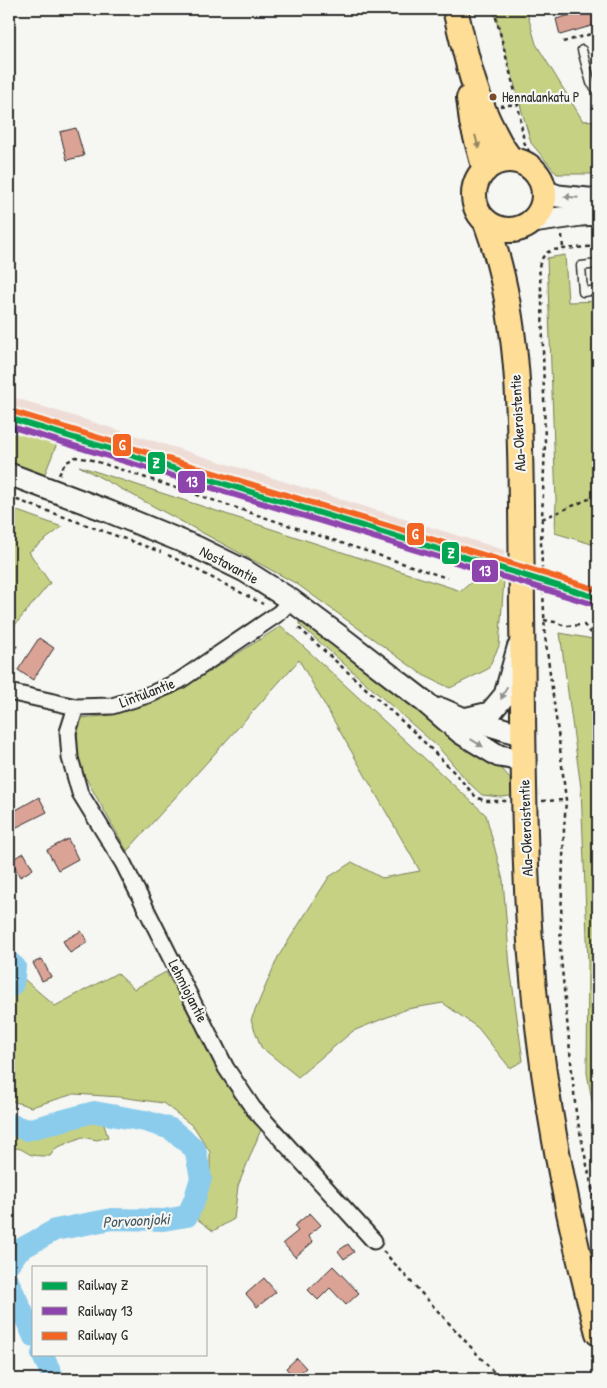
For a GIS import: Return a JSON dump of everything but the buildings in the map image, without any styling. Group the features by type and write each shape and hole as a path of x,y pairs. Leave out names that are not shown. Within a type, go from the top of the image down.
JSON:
{"main road":[{"path":"455,9 467,59 486,118 502,148 512,160"},
{"path":"467,59 472,122 485,170"},
{"path":"502,160 512,160 522,162 531,167 538,174 543,184 550,185 539,214 524,226 508,231 500,230 486,222 478,212 474,201 474,189 478,178 493,163 502,160"},
{"name":"Ala-Okeroistentie","path":"486,222 495,246 511,316"},
{"name":"Ala-Okeroistentie","path":"524,226 512,271 511,316 521,455 523,735 529,922 541,1051 561,1176 598,1333"}],"street":[{"path":"550,185 558,196 598,200"},
{"path":"524,226 581,214 598,214"},
{"name":"Nostavantie","path":"9,474 196,547 245,571 285,606 338,634 425,702 461,733 499,756 524,760"},
{"name":"Lintulantie","path":"9,692 76,707 112,706 151,694 179,681 285,606"},
{"path":"464,719 490,713 505,695 517,656 522,629"},
{"name":"Nostavantie","path":"425,702 464,719 523,735"},
{"name":"Lehmiojantie","path":"76,707 68,732 70,758 80,793 123,863 226,1068 253,1108 374,1241"}],"lane":[{"path":"582,50 591,84 598,91"},
{"path":"598,264 581,266 583,292 598,290"}],"path":[{"path":"494,9 518,104 523,138 526,147 550,185"},
{"path":"563,42 598,32"},
{"path":"495,106 518,104"},
{"path":"598,246 546,252 539,267 542,300 545,444 541,519 544,620 566,800 560,948 576,1113 598,1217"},
{"path":"52,490 65,463 76,457 92,460 447,578"},
{"path":"541,519 598,496"},
{"path":"9,497 167,555 228,585 285,606 293,624 414,732 476,797 485,801 511,801"},
{"path":"544,620 565,626 584,625 593,635 598,635"},
{"path":"9,642 17,648"},
{"path":"539,801 566,800"},
{"path":"374,1241 500,1379"}],"shaded area":[{"path":"9,396 504,550 504,580 413,549 9,426"}],"green space":[{"path":"493,9 526,9 536,44 583,121 598,120 598,174 557,174 531,143"},
{"path":"565,255 568,302 598,301 598,546 555,533 556,500 547,258"},
{"path":"9,426 58,441 44,476 9,463"},
{"path":"79,466 461,591 482,573 504,580 499,646 488,669 450,688 423,675 297,584"},
{"path":"9,508 62,527 29,552 50,583 9,632"},
{"path":"299,620 309,624 495,761 510,778 511,796 482,795 439,748 299,624"},
{"path":"281,626 486,815 503,880 510,967 523,1061 510,1068 478,1028 443,1003 407,1009 353,1031 298,1077 261,1047 251,1020 278,957 329,877 352,862 382,878 420,871 299,660 127,851 75,759 79,718 106,716 174,694"},
{"path":"560,633 598,640 598,1134 587,1073 588,963 581,788"},
{"path":"166,972 231,1092 262,1127 238,1186 234,1219 213,1231 197,1219 210,1179 210,1152 194,1127 163,1103 120,1097 74,1094 31,1107 9,1100 9,1001 24,979 55,1006 117,973 134,989"},
{"path":"102,1119 108,1137 97,1140 82,1137 56,1148 50,1156 32,1155 19,1149 9,1150 9,1131 23,1135"}],"waterway":[{"name":"Porvoonjoki","path":"9,962 15,967 13,984 9,988"},
{"name":"Porvoonjoki","path":"9,1124 27,1130 94,1112 145,1121 171,1129 195,1149 201,1178 187,1216 163,1220 112,1219 55,1230 19,1250 9,1263"},
{"name":"Porvoonjoki","path":"9,1283 32,1333"},
{"name":"Porvoonjoki","path":"43,1356 54,1379"}],"rail line":[{"name":"G","path":"11,411 598,590"},
{"name":"Z","path":"9,418 598,598"},
{"name":"13","path":"9,426 596,605"}],"place":[{"name":"Hennalankatu P","path":"493,97"}]}
